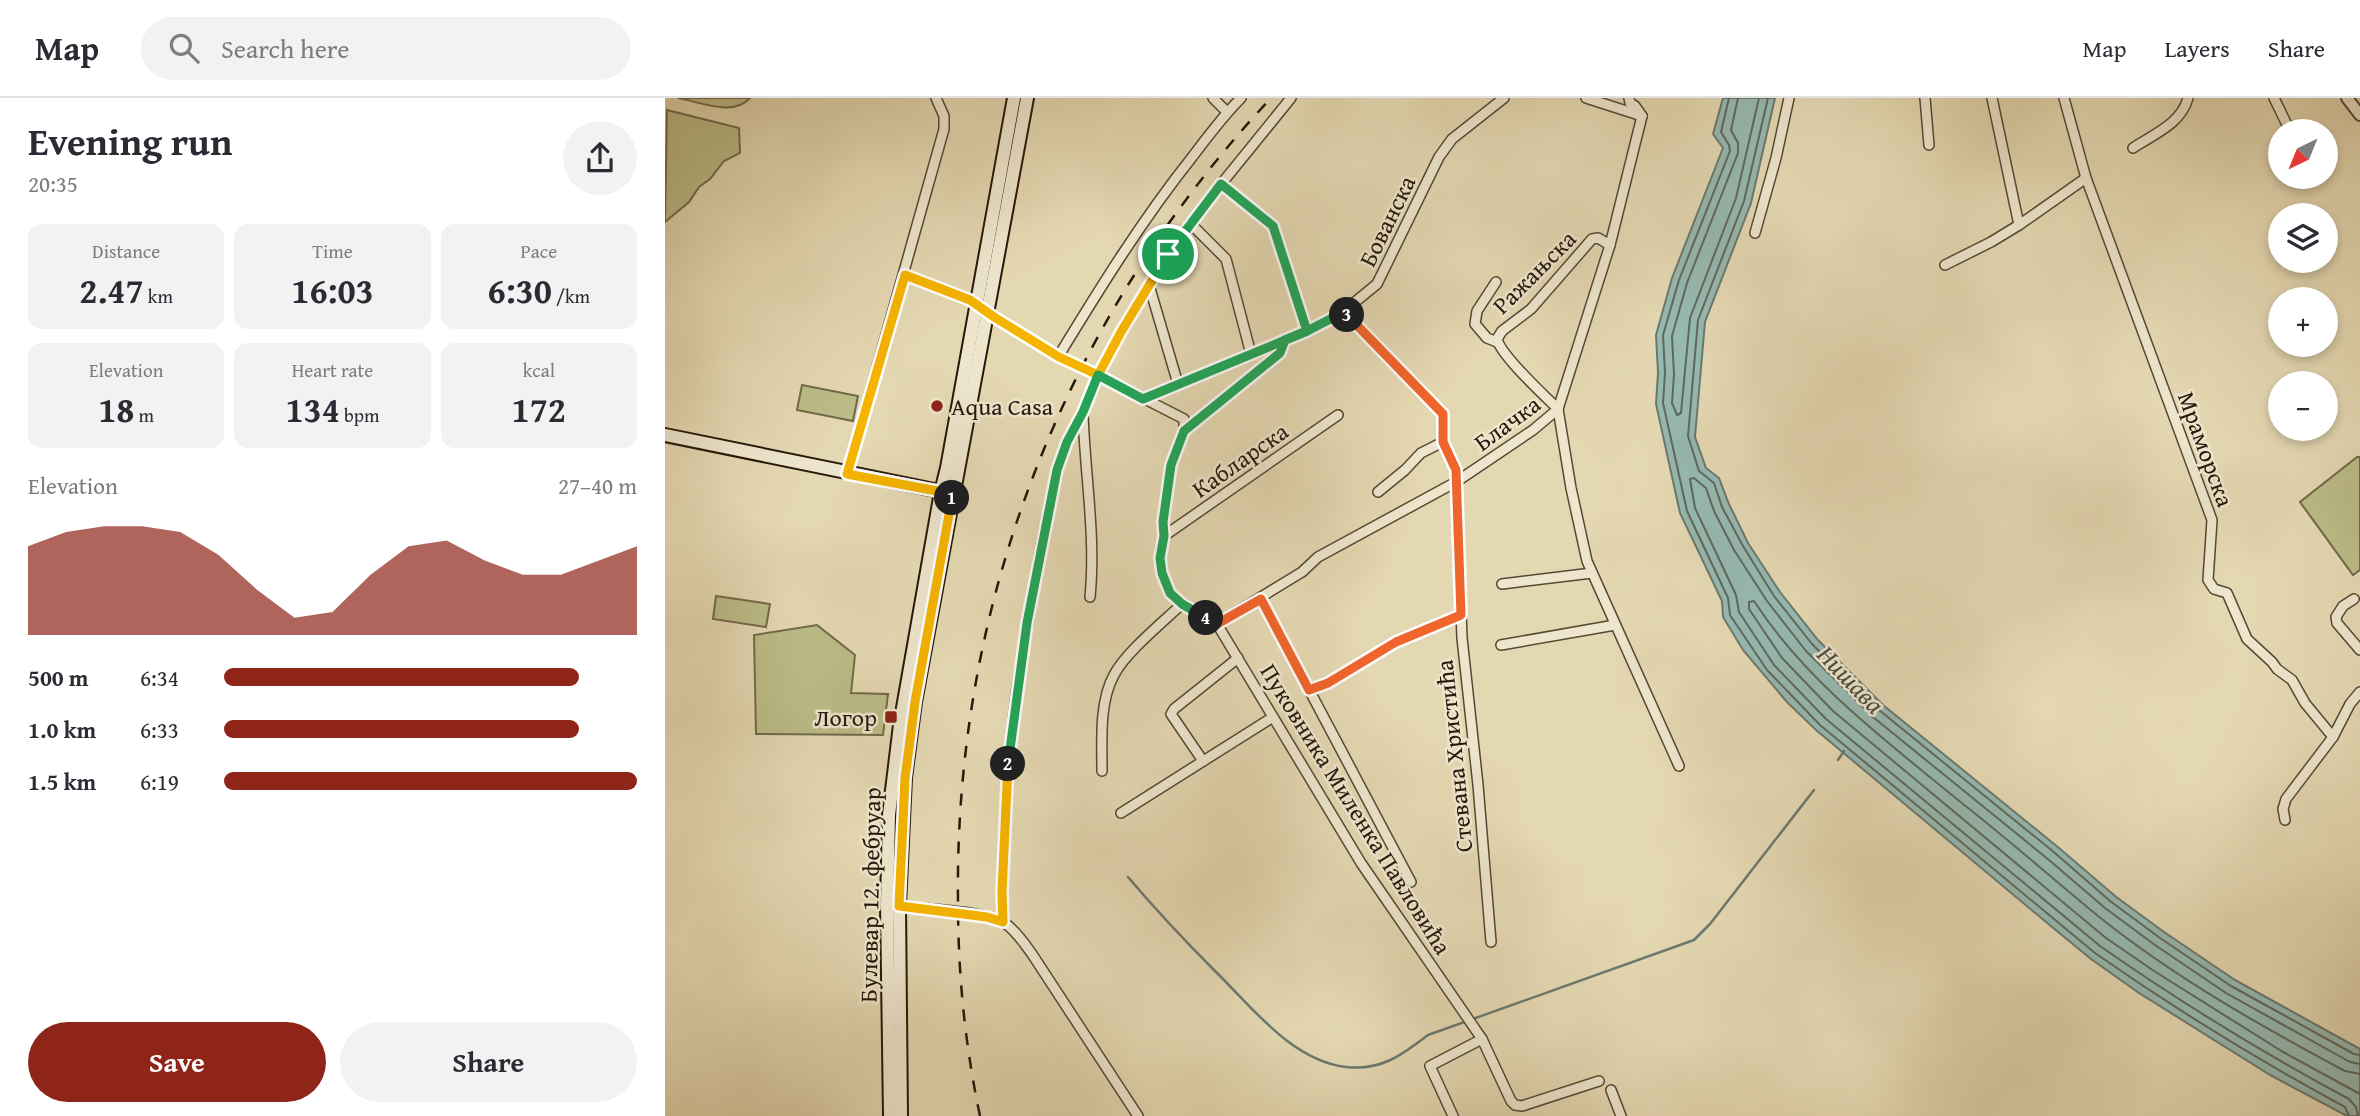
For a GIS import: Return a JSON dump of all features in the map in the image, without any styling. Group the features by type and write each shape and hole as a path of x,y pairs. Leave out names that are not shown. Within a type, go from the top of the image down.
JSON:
{"main road":[{"name":"Булевар 12. фебруар","path":"982,308 1014,98"},
{"name":"Булевар 12. фебруар","path":"901,1116 889,815 898,739 982,308 1027,98"},
{"path":"665,435 947,493"},
{"name":"Булевар 12. фебруар","path":"890,1116 893,906"}],"street":[{"path":"847,474 944,129 944,116 936,98"},
{"path":"1213,98 1227,112"},
{"path":"1059,357 1119,257 1169,186 1241,98"},
{"path":"1003,922 1009,754 1027,623 1057,470 1098,375 1149,285 1190,223 1291,98"},
{"name":"Бованска","path":"1143,399 1307,331 1344,312 1377,284 1439,157 1452,139 1504,98"},
{"path":"1586,98 1642,116"},
{"path":"1629,98 1630,103 1642,116"},
{"path":"1755,233 1789,98"},
{"path":"1925,98 1929,145"},
{"path":"1992,98 2019,225"},
{"path":"1945,265 2019,225 2086,178 2064,98"},
{"path":"2133,148 2179,116 2188,98"},
{"path":"2274,98 2284,119"},
{"path":"2347,98 2360,115"},
{"name":"Блачка","path":"1217,624 1302,572 1318,557 1456,482 1558,410 1610,245 1642,116"},
{"name":"Мраморска","path":"2086,178 2212,520 2208,580 2214,589 2222,590 2231,598 2247,639 2277,670 2292,680 2305,703 2333,737"},
{"path":"1221,184 1273,226 1307,331"},
{"path":"1190,223 1226,259 1251,354"},
{"name":"Ражањска","path":"1558,410 1497,342 1502,331 1531,309 1592,239 1598,238 1610,245"},
{"path":"905,275 982,308 1059,357 1182,416 1185,422 1184,431 1171,465 1163,522 1164,536 1160,558 1162,573 1170,593 1182,604 1217,624"},
{"path":"1496,282 1477,312 1475,324 1486,338 1497,342"},
{"path":"1149,285 1178,384"},
{"name":"Стевана Христића","path":"1344,312 1441,411 1444,418 1443,442 1456,470 1461,615 1491,942"},
{"name":"Бованска","path":"1184,431 1280,353 1285,340"},
{"path":"1558,410 1571,488 1592,573 1679,766"},
{"path":"1083,412 1084,464 1093,537 1090,597"},
{"name":"Кабларска","path":"1164,536 1338,415"},
{"path":"1378,492 1421,453 1443,442"},
{"path":"1502,584 1592,573"},
{"path":"1261,599 1411,882"},
{"path":"2354,599 2343,606 2336,617 2337,623 2360,650"},
{"path":"1102,771 1103,714 1114,674 1138,645 1182,604"},
{"path":"1309,690 1328,683 1396,642 1461,615"},
{"name":"Пуковника Миленка Павловића","path":"1217,624 1361,863 1482,1039 1515,1105 1522,1106 1598,1081"},
{"path":"1501,645 1615,625"},
{"path":"1203,761 1171,714 1238,658"},
{"path":"2285,820 2286,799 2333,737 2350,704 2360,692"},
{"path":"1121,813 1273,717"},
{"path":"893,906 987,917 1003,922 1014,931 1032,954 1137,1116"},
{"path":"1453,1116 1430,1066 1482,1039"},
{"path":"1611,1090 1621,1116"}],"green space":[{"path":"678,98 750,98 735,107 726,107"},
{"path":"667,110 739,128 740,153 724,161 710,179 699,187 689,202 665,222"},
{"path":"802,385 858,396 853,421 797,410"},
{"path":"2360,457 2360,570 2353,575 2300,502"},
{"path":"716,596 770,604 766,627 713,619"},
{"path":"817,625 855,655 851,693 888,694 883,735 756,734 754,635"}],"water":[{"name":"Нишава","path":"1723,98 1775,98 1751,203 1705,322 1695,437 1706,468 1719,478 1748,543 1780,592 1818,640 1883,705 2115,896 2164,932 2235,980 2360,1049 2360,1116 2347,1116 2270,1075 2139,993 2091,959 1816,730 1787,702 1743,650 1723,617 1722,601 1680,513 1656,404 1656,335 1672,278 1723,148 1713,134"}],"waterway":[{"path":"1838,760 1844,751"},
{"path":"1128,877 1274,1030 1308,1054 1326,1062 1359,1068 1390,1060 1428,1035 1694,940 1710,924 1814,790"}],"railway":[{"path":"980,1116 966,1036 959,956 962,790 976,680 1001,573 1036,470 1080,370 1135,274 1198,184 1271,98"}],"place":[{"name":"Aqua Casa","path":"937,406"},
{"name":"Логор","path":"891,717"}],"route":[{"path":"1168,254 1098,375 1059,357 994,317 978,304 905,275 847,474 953,494 915,702 905,778 899,906 987,917 1003,922 1009,754 1027,623 1057,470 1098,375 1143,399 1251,354 1307,331 1344,312 1443,414 1443,442 1456,470 1461,615 1396,642 1328,683 1309,690 1261,599 1217,624 1182,604 1170,593 1165,584 1160,558 1164,536 1163,522 1171,465 1184,431 1280,353 1285,340 1307,331 1273,226 1221,184 1168,254"}]}
